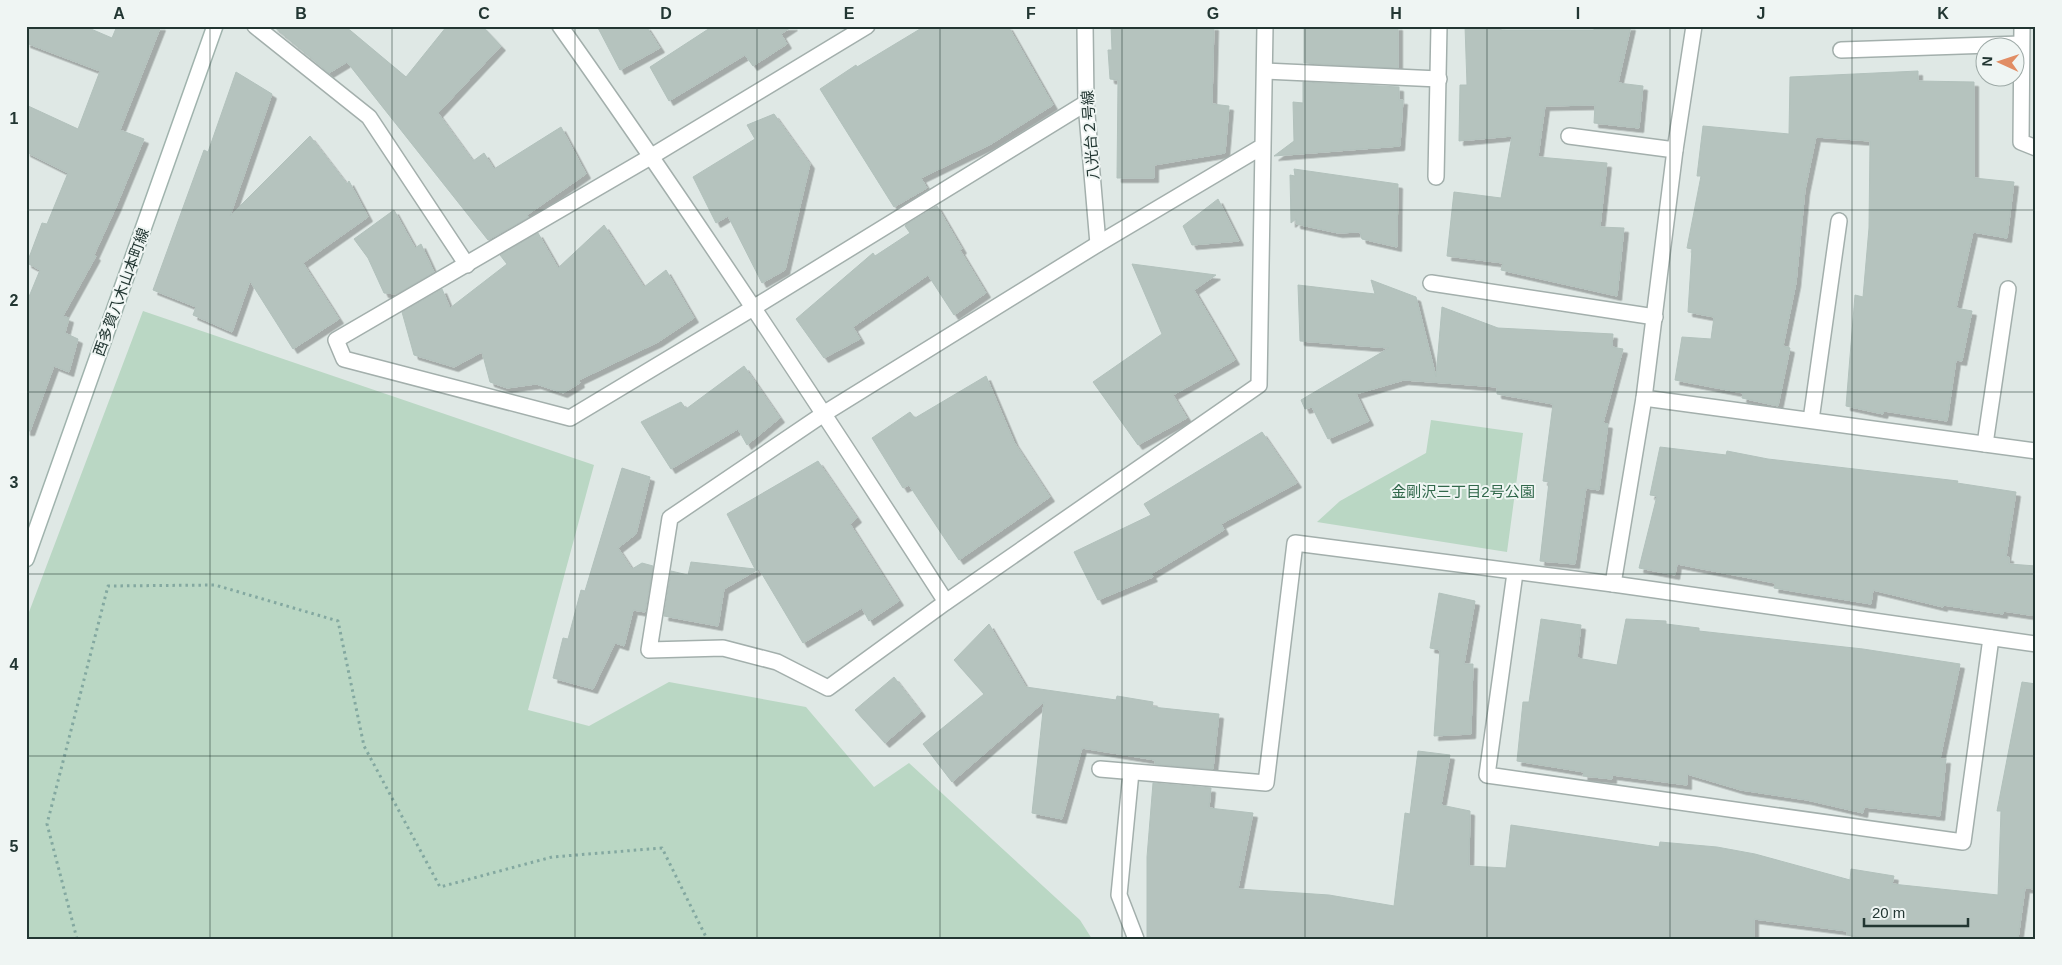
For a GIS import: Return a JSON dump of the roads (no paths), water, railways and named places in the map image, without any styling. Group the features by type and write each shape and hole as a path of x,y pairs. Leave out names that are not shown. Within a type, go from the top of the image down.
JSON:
{"street":[{"name":"西多賀八木山本町線","path":"26,559 215,26"},
{"path":"255,26 369,117 466,265"},
{"path":"560,26 652,156 825,413 946,602"},
{"path":"867,26 652,156 336,340 344,359 570,418 1086,103"},
{"name":"八光台２号線","path":"1085,26 1086,103 1098,244"},
{"path":"1262,146 1098,244 825,413 670,518 649,650 723,648 777,662 828,688 946,602 1259,385 1265,26"},
{"path":"1436,177 1439,26"},
{"path":"1613,584 1656,317 1675,150 1694,26"},
{"path":"1841,50 1974,46"},
{"path":"1265,71 1439,79"},
{"path":"2021,88 2021,142 2036,148"},
{"path":"1569,136 1675,150"},
{"path":"1811,420 1839,221"},
{"path":"1431,283 1656,317"},
{"path":"1985,444 2008,289"},
{"path":"1644,398 2036,451"},
{"path":"1100,769 1266,783 1295,543 1613,584 2036,644"},
{"path":"1515,572 1487,775 1963,842 1991,638"},
{"path":"1131,772 1119,895 1136,939"}],"park label":[{"name":"金剛沢三丁目2号公園","path":"1463,491"}]}
